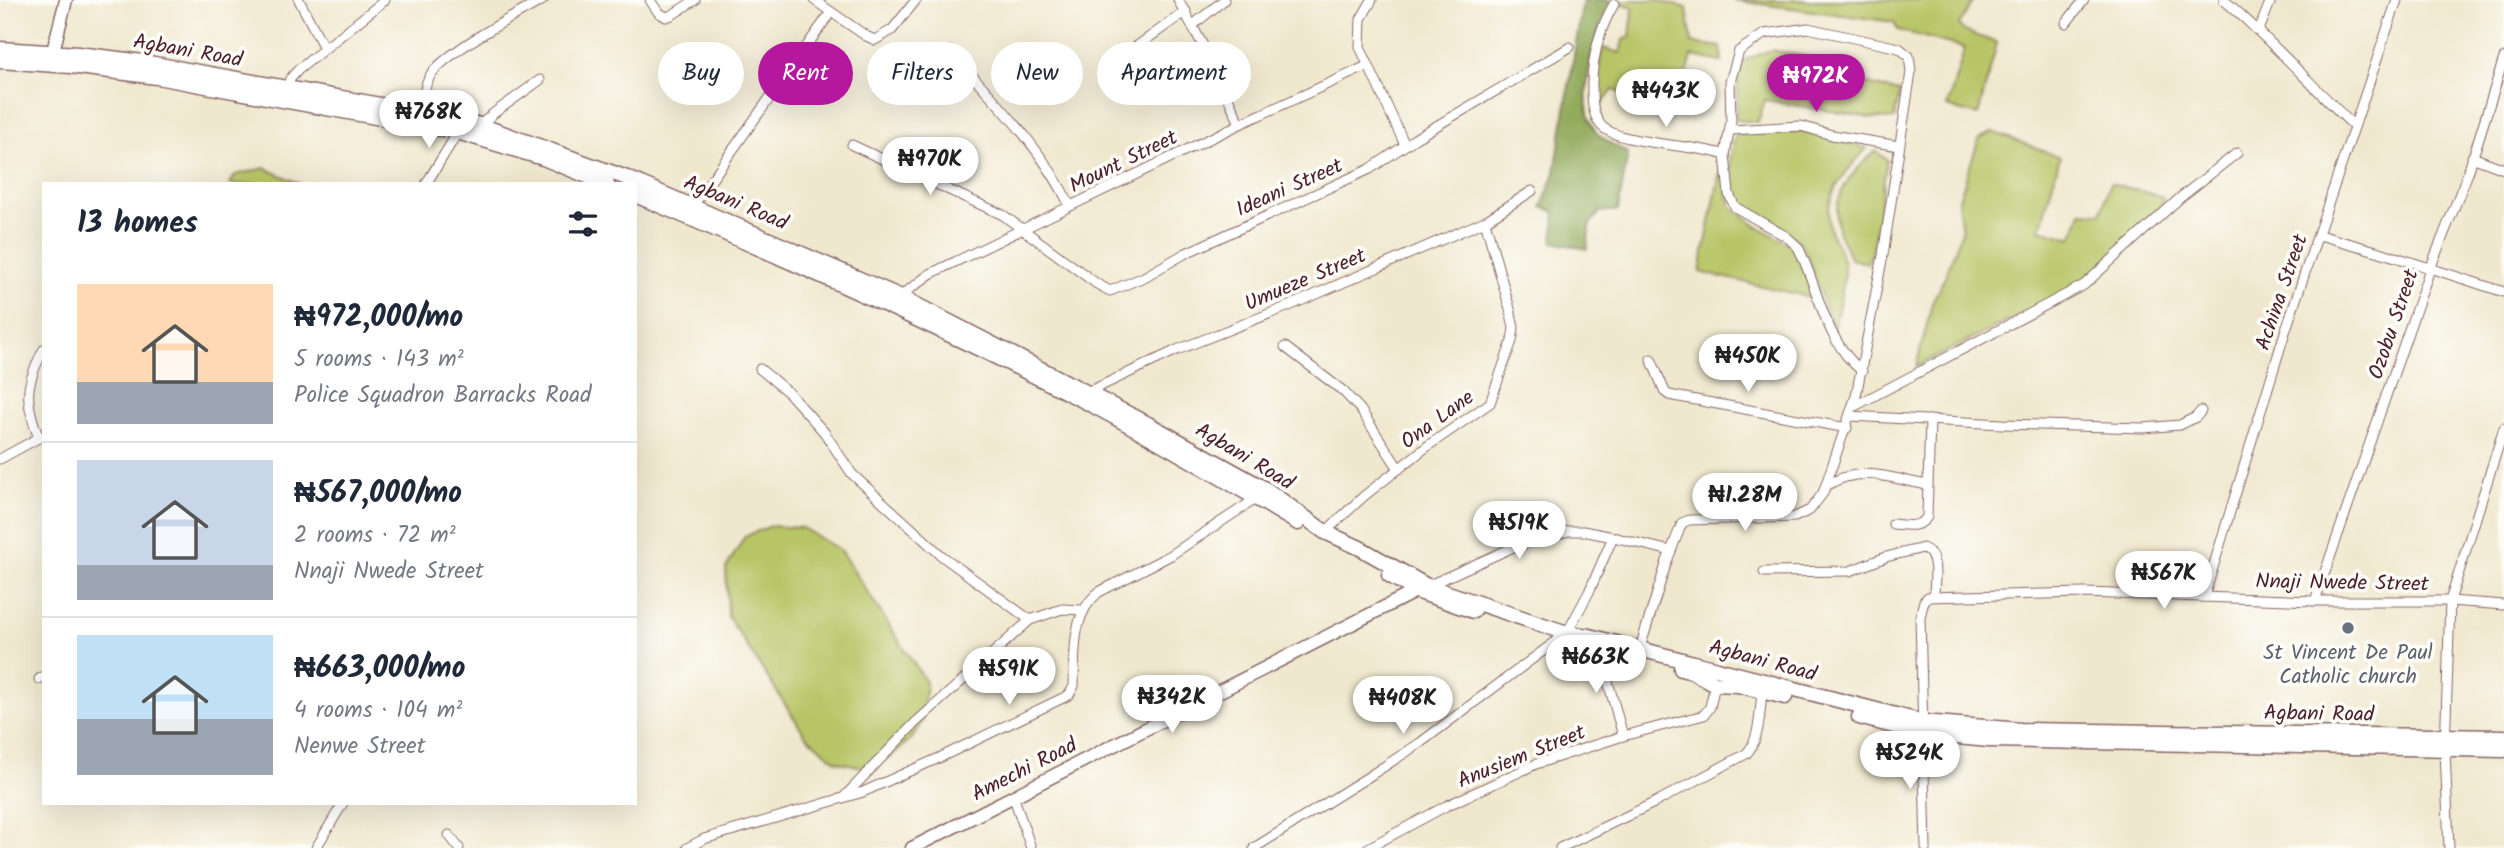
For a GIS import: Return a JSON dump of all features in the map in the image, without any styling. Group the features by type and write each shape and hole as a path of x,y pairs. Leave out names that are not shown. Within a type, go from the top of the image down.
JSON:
{"main road":[{"path":"50,58 66,0"},
{"name":"Agbani Road","path":"0,49 458,132 543,158 602,182"},
{"name":"Agbani Road","path":"0,61 50,58 143,62 423,113 480,125 635,182"},
{"name":"Agbani Road","path":"637,183 1093,406 1262,494 1325,532 1360,548 1422,588"},
{"name":"Agbani Road","path":"637,196 689,211 901,297 1088,392 1422,588 1476,612 1693,672 1715,684 1738,685 1924,728 1989,740 2445,743 2504,737"},
{"name":"Amechi Road","path":"912,848 1422,588"},
{"name":"Agbani Road","path":"1564,635 1589,636 1640,648 1924,728"},
{"name":"Agbani Road","path":"2445,743 2504,750"}],"street":[{"path":"299,0 324,48"},
{"path":"287,89 287,83 293,75 385,0"},
{"path":"423,113 424,89 432,72 507,19 543,0"},
{"path":"650,0 658,12 666,17 695,0"},
{"path":"814,0 875,40 892,30 916,0"},
{"path":"1178,0 1193,25 1240,124"},
{"path":"1193,25 1224,0"},
{"path":"1373,0 1363,14 1359,33 1360,47 1405,145"},
{"path":"2066,23 2084,0"},
{"path":"2224,0 2259,30 2303,78 2354,126"},
{"path":"2259,30 2271,0"},
{"name":"Achina Street","path":"2204,597 2286,329 2397,0"},
{"path":"1614,4 1605,19 1593,64 1592,99 1600,124 1610,132 1633,139 1708,148 1725,155"},
{"path":"1142,42 1185,11"},
{"path":"689,211 831,12"},
{"path":"1640,648 1678,530 1686,521 1796,517 1814,506 1827,485 1847,428 1862,372 1911,72 1909,56 1899,48 1808,29 1764,34 1739,51 1730,82 1731,130 1725,155 1729,194 1735,207 1787,237 1798,247 1834,341 1862,372"},
{"name":"Ideani Street","path":"1021,230 1097,284 1113,291 1186,253 1370,169 1405,145 1570,47"},
{"name":"Ozobu Street","path":"2315,601 2430,269 2473,157 2504,58"},
{"name":"Mount Street","path":"887,306 930,274 1240,124 1367,66"},
{"path":"480,125 540,80"},
{"path":"977,82 1049,169 1070,206"},
{"path":"1731,130 1801,126 1832,135 1899,146"},
{"path":"427,182 458,132"},
{"path":"852,145 976,201 1003,215 1021,230"},
{"path":"1852,411 2084,285 2181,197 2237,152"},
{"path":"2473,157 2504,169"},
{"name":"Umueze Street","path":"1088,392 1177,350 1289,306 1485,221 1532,191"},
{"name":"Ona Lane","path":"1325,532 1399,469 1459,423 1487,406 1512,341 1513,320 1485,221"},
{"path":"2319,235 2504,292"},
{"path":"1285,347 1343,391 1360,409 1399,469"},
{"path":"0,459 41,437 29,412 27,399 33,369 42,353"},
{"path":"1651,359 1665,392 1669,395 1847,428"},
{"path":"760,369 789,393 824,432 852,474 942,556 1030,620"},
{"path":"1852,411 1930,420 2101,428 2160,428 2180,425 2196,418 2201,411"},
{"path":"1893,524 1914,526 1926,520 1930,420"},
{"path":"2449,848 2445,743 2450,601 2504,428"},
{"path":"1827,485 1845,476 1868,474 1885,474 1928,485"},
{"path":"687,848 704,839 863,792 1069,695 1074,686 1079,623 1090,599 1171,555 1262,494"},
{"path":"1422,588 1518,545 1569,531 1583,531 1671,551"},
{"path":"1254,848 1420,743 1564,635 1590,592 1613,537"},
{"path":"1764,572 1850,571 1886,557 1923,548 1929,550 1934,559 1934,596 1924,601 1920,617 1926,848"},
{"name":"Nnaji Nwede Street","path":"1934,596 2085,593 2315,601 2450,601 2504,605"},
{"path":"842,798 915,723 1030,620 1062,609 1083,610"},
{"path":"1593,645 1607,678 1623,736"},
{"name":"Anusiem Street","path":"1368,848 1523,770 1623,736 1704,715 1710,707 1715,684"},
{"path":"1560,848 1654,803 1746,754 1754,740 1762,691"},
{"path":"1013,795 1031,848"},
{"path":"316,848 342,805"},
{"path":"449,835 459,848"}],"green space":[{"path":"1583,0 1610,0 1599,29 1590,66 1587,85 1589,119 1599,135 1628,153 1618,210 1600,212 1590,224 1587,249 1553,242 1555,212 1542,207 1555,172"},
{"path":"1621,0 1655,0 1687,8 1692,43 1721,47 1722,62 1692,56 1680,101 1672,103 1670,89 1645,84 1638,85 1637,99 1613,90 1599,108 1597,81 1603,48 1620,53 1623,40 1630,37 1633,7 1620,3"},
{"path":"1731,0 1974,0 1959,25 1964,31 1997,43 1978,115 1947,107 1965,48 1898,30 1894,22"},
{"path":"1771,50 1818,59 1815,71 1900,92 1894,119 1870,118 1765,100 1758,122 1736,120 1738,78 1742,61"},
{"path":"1801,131 1867,148 1838,184 1829,205 1830,229 1844,265 1833,330 1800,242 1736,200 1730,158 1736,134"},
{"path":"1993,132 2060,157 2040,229 2072,238 2081,212 2101,213 2110,183 2163,197 2162,210 2079,286 1916,367 1933,300 1962,231 1958,202 1979,139"},
{"path":"1876,151 1887,160 1872,254 1867,263 1850,259 1839,233 1837,208 1844,187 1858,168"},
{"path":"1721,167 1731,206 1757,226 1789,244 1799,257 1814,298 1700,272"},
{"path":"265,168 296,182 231,182 235,175"},
{"path":"771,526 802,528 840,550 926,682 923,720 912,738 890,757 862,767 836,761 806,736 728,617 726,568 745,536"}],"place":[{"name":"St Vincent De Paul Catholic church","path":"2348,628"}]}
